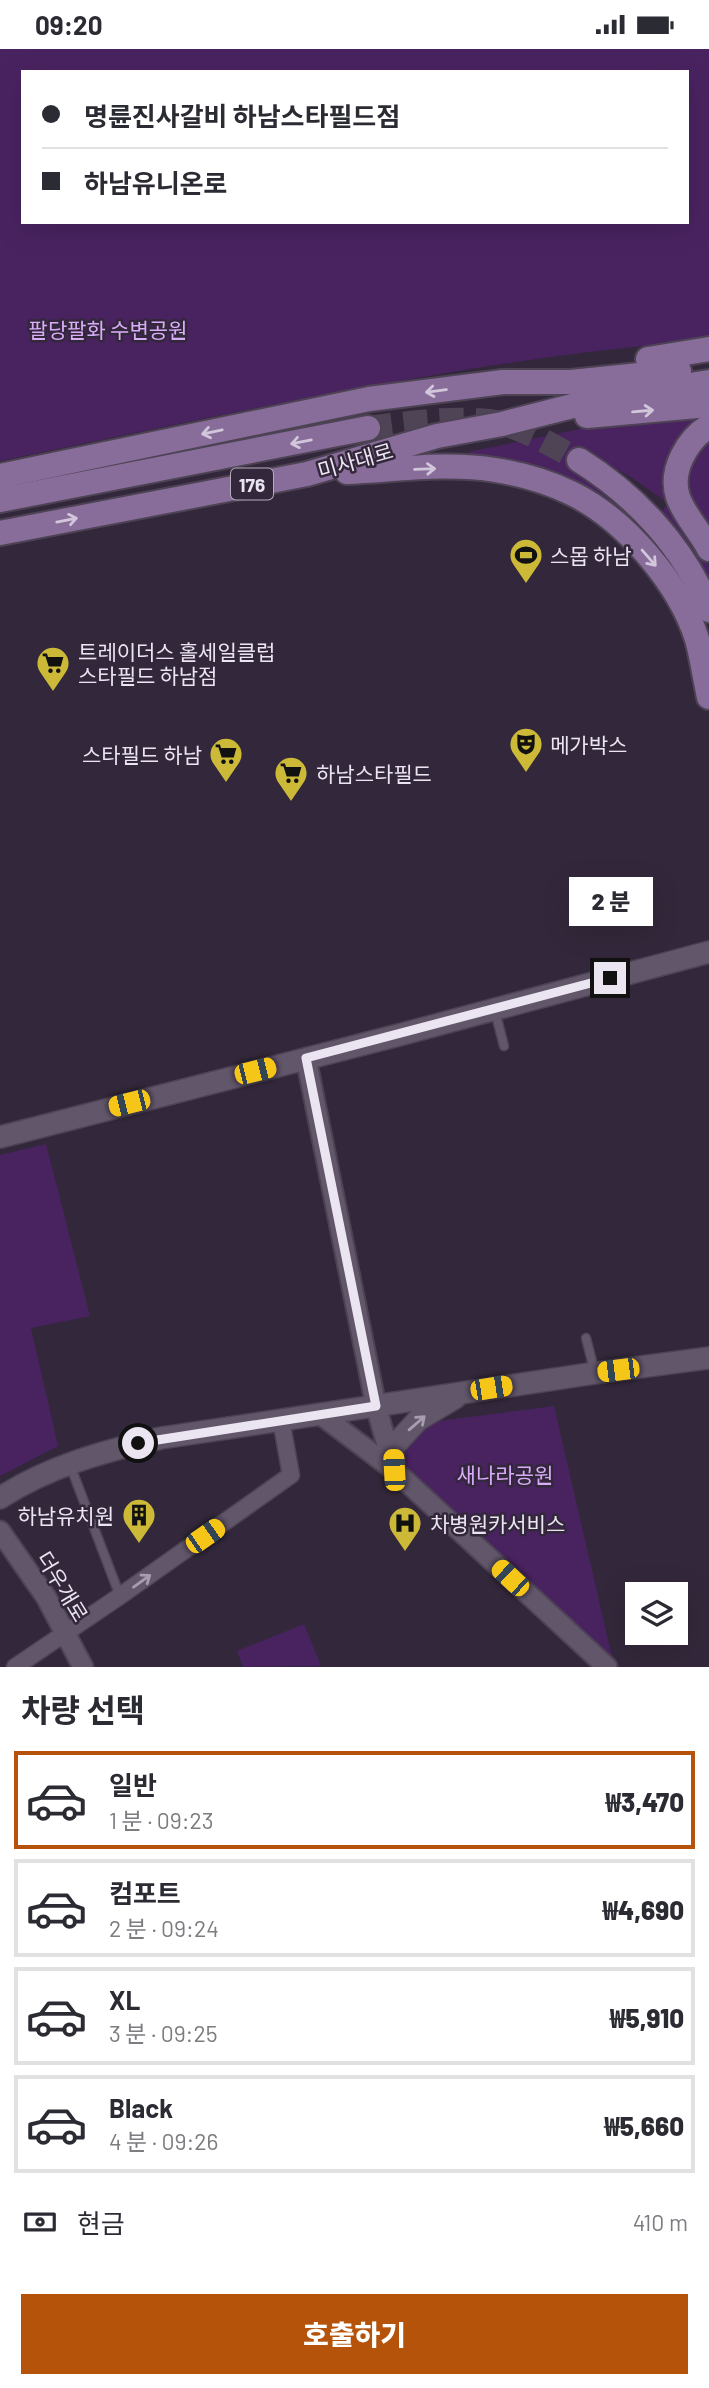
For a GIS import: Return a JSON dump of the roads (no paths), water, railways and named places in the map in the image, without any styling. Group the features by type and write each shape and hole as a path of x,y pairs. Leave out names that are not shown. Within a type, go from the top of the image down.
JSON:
{"main road":[{"path":"0,476 369,399 503,382 709,349"},
{"path":"503,382 571,381 709,368"},
{"name":"미사대로","path":"0,533 307,474 437,436 502,424 604,398 709,382"},
{"path":"502,424 709,405"},
{"path":"709,426 696,434 685,449 678,470 677,495 709,549"},
{"path":"0,501 368,428"},
{"path":"579,460 609,478 674,547 698,582 709,610"},
{"path":"307,474 460,467 527,477 572,493 630,536 658,569 679,600 696,639 709,697"},
{"path":"0,1137 709,952"},
{"path":"0,1498 22,1484 69,1463 161,1438 709,1358"},
{"path":"394,1470 393,1447 418,1420 465,1392"}],"street":[{"path":"306,1058 376,1406 394,1470"},
{"path":"320,1414 394,1470 607,1667"},
{"path":"16,1667 120,1597 291,1475 281,1420"},
{"name":"더우개로","path":"0,1531 46,1597 83,1667"}],"lane":[{"path":"495,1010 504,1046"},
{"path":"586,1338 595,1373"},
{"path":"69,1463 120,1597"}],"tunnel":[{"path":"368,428 443,420 489,421 524,431 579,460"}],"place":[{"name":"스몹 하남","path":"526,585"},
{"name":"트레이더스 홀세일클럽 스타필드 하남점","path":"53,693"},
{"name":"메가박스","path":"526,774"},
{"name":"스타필드 하남","path":"226,784"},
{"name":"하남스타필드","path":"291,803"},
{"name":"하남유치원","path":"139,1545"},
{"name":"차병원카서비스","path":"405,1553"}],"park label":[{"name":"팔당팔화 수변공원","path":"108,329"},
{"name":"새나라공원","path":"505,1474"}]}
